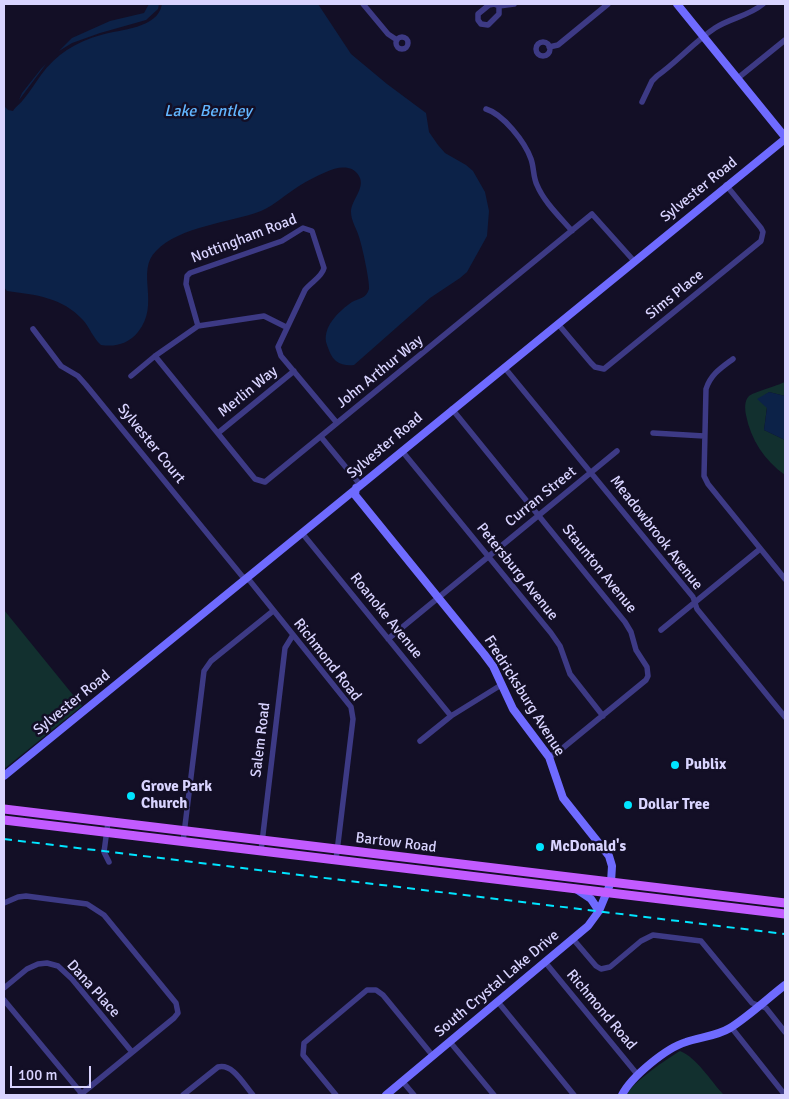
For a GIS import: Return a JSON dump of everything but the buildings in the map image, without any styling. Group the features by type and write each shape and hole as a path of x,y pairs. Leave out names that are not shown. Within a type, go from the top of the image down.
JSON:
{"main road":[{"name":"Bartow Road","path":"4,810 785,903"},
{"name":"Bartow Road","path":"4,820 785,914"},
{"path":"674,901 686,897 707,899 714,895"}],"street":[{"path":"363,4 388,34 397,40"},
{"path":"499,6 514,4"},
{"path":"549,47 558,45 608,4"},
{"path":"677,4 785,138"},
{"path":"642,102 652,81 704,37 718,26 754,11 764,4"},
{"path":"738,78 785,40"},
{"path":"486,109 502,118 526,148 532,161 536,184 540,192 572,231"},
{"name":"Sylvester Road","path":"4,776 785,138"},
{"name":"Sims Place","path":"558,324 590,364 604,369 761,241 763,232 726,185"},
{"name":"John Arthur Way","path":"155,356 255,479 265,482 592,214 634,261"},
{"name":"Nottingham Road","path":"198,326 186,284 187,276 190,273 282,241 299,230 308,229 312,231 324,268 323,273 310,283 305,290 278,347 281,356 337,423"},
{"path":"131,376 155,356 198,326 264,316 286,327"},
{"name":"Sylvester Court","path":"33,329 61,366 78,376 86,385 246,579"},
{"path":"733,359 714,374 706,389 703,471 705,480 785,579"},
{"name":"Meadowbrook Avenue","path":"504,367 693,596 697,610 785,717"},
{"name":"Merlin Way","path":"218,433 294,371"},
{"name":"Staunton Avenue","path":"452,410 625,622 631,632 636,650 647,667 648,676 646,680 558,752 548,757"},
{"path":"653,433 704,436"},
{"path":"321,437 358,482 356,488"},
{"name":"Petersburg Avenue","path":"402,451 556,639 570,674 602,716"},
{"name":"Curran Street","path":"388,639 617,451"},
{"name":"Fredricksburg Avenue","path":"356,488 355,495 493,666 513,709 548,757 563,798 612,862 611,882"},
{"name":"Roanoke Avenue","path":"302,533 451,716"},
{"path":"661,630 760,549"},
{"name":"Richmond Road","path":"246,579 250,581 346,699 353,713 336,860"},
{"path":"183,842 204,671 211,661 273,611"},
{"name":"Salem Road","path":"261,851 285,648 293,635"},
{"path":"420,741 451,716 501,685"},
{"path":"108,822 104,852 108,862"},
{"name":"South Crystal Lake Drive","path":"386,1095 592,922 599,911 611,882"},
{"path":"576,889 591,899 599,911"},
{"path":"4,903 26,896 87,904 93,907 104,915 176,1003 178,1013 81,1095 4,1000"},
{"path":"573,939 596,966 601,969 610,967 641,941 653,935 701,941 752,1003 766,1008 785,1032"},
{"name":"Richmond Road","path":"545,962 638,1074"},
{"name":"Dana Place","path":"4,988 27,969 38,964 47,963 58,966 132,1052"},
{"path":"622,1095 626,1087 638,1074 679,1045 721,1033 785,985"},
{"path":"336,1095 306,1059 302,1049 304,1043 314,1033 363,992 373,990 383,995 433,1056"},
{"path":"498,1002 574,1095"},
{"path":"731,1027 785,1095"},
{"path":"450,1042 494,1095"},
{"path":"182,1095 218,1067 222,1066 231,1068 253,1095"},
{"path":"402,1082 414,1095"}],"green space":[{"path":"785,382 785,396 769,392 759,400 767,407 764,430 785,440 785,475 771,463 755,441 748,424 745,408 746,400 749,396"},
{"path":"4,610 82,706 4,769"},
{"path":"680,1051 698,1064 723,1095 627,1095 642,1078"}],"water":[{"path":"149,4 159,4 158,9 146,20 100,33 72,43 59,51 72,38 110,21 144,13"},
{"name":"Lake Bentley","path":"162,4 318,4 351,54 426,113 429,132 438,145 445,153 473,171 485,192 489,211 487,236 467,272 430,298 354,365 345,365 336,361 330,353 326,339 332,320 352,302 364,296 369,289 362,248 351,212 353,203 360,190 361,180 356,172 348,168 335,169 315,177 261,211 205,226 178,236 166,243 150,259 147,278 148,310 145,321 134,336 121,344 112,346 101,345 83,320 66,306 48,298 7,291 4,287 4,106 8,110 13,111 53,61 67,50 92,38 146,23 159,12"},
{"path":"46,64 19,100 22,93"},
{"path":"769,392 785,396 785,440 764,430 767,408 757,399"}],"railway":[{"path":"4,839 785,934"}],"place":[{"name":"Publix","path":"675,765"},
{"name":"Grove Park Church","path":"131,796"},
{"name":"Dollar Tree","path":"628,805"},
{"name":"McDonald's","path":"540,847"}]}
